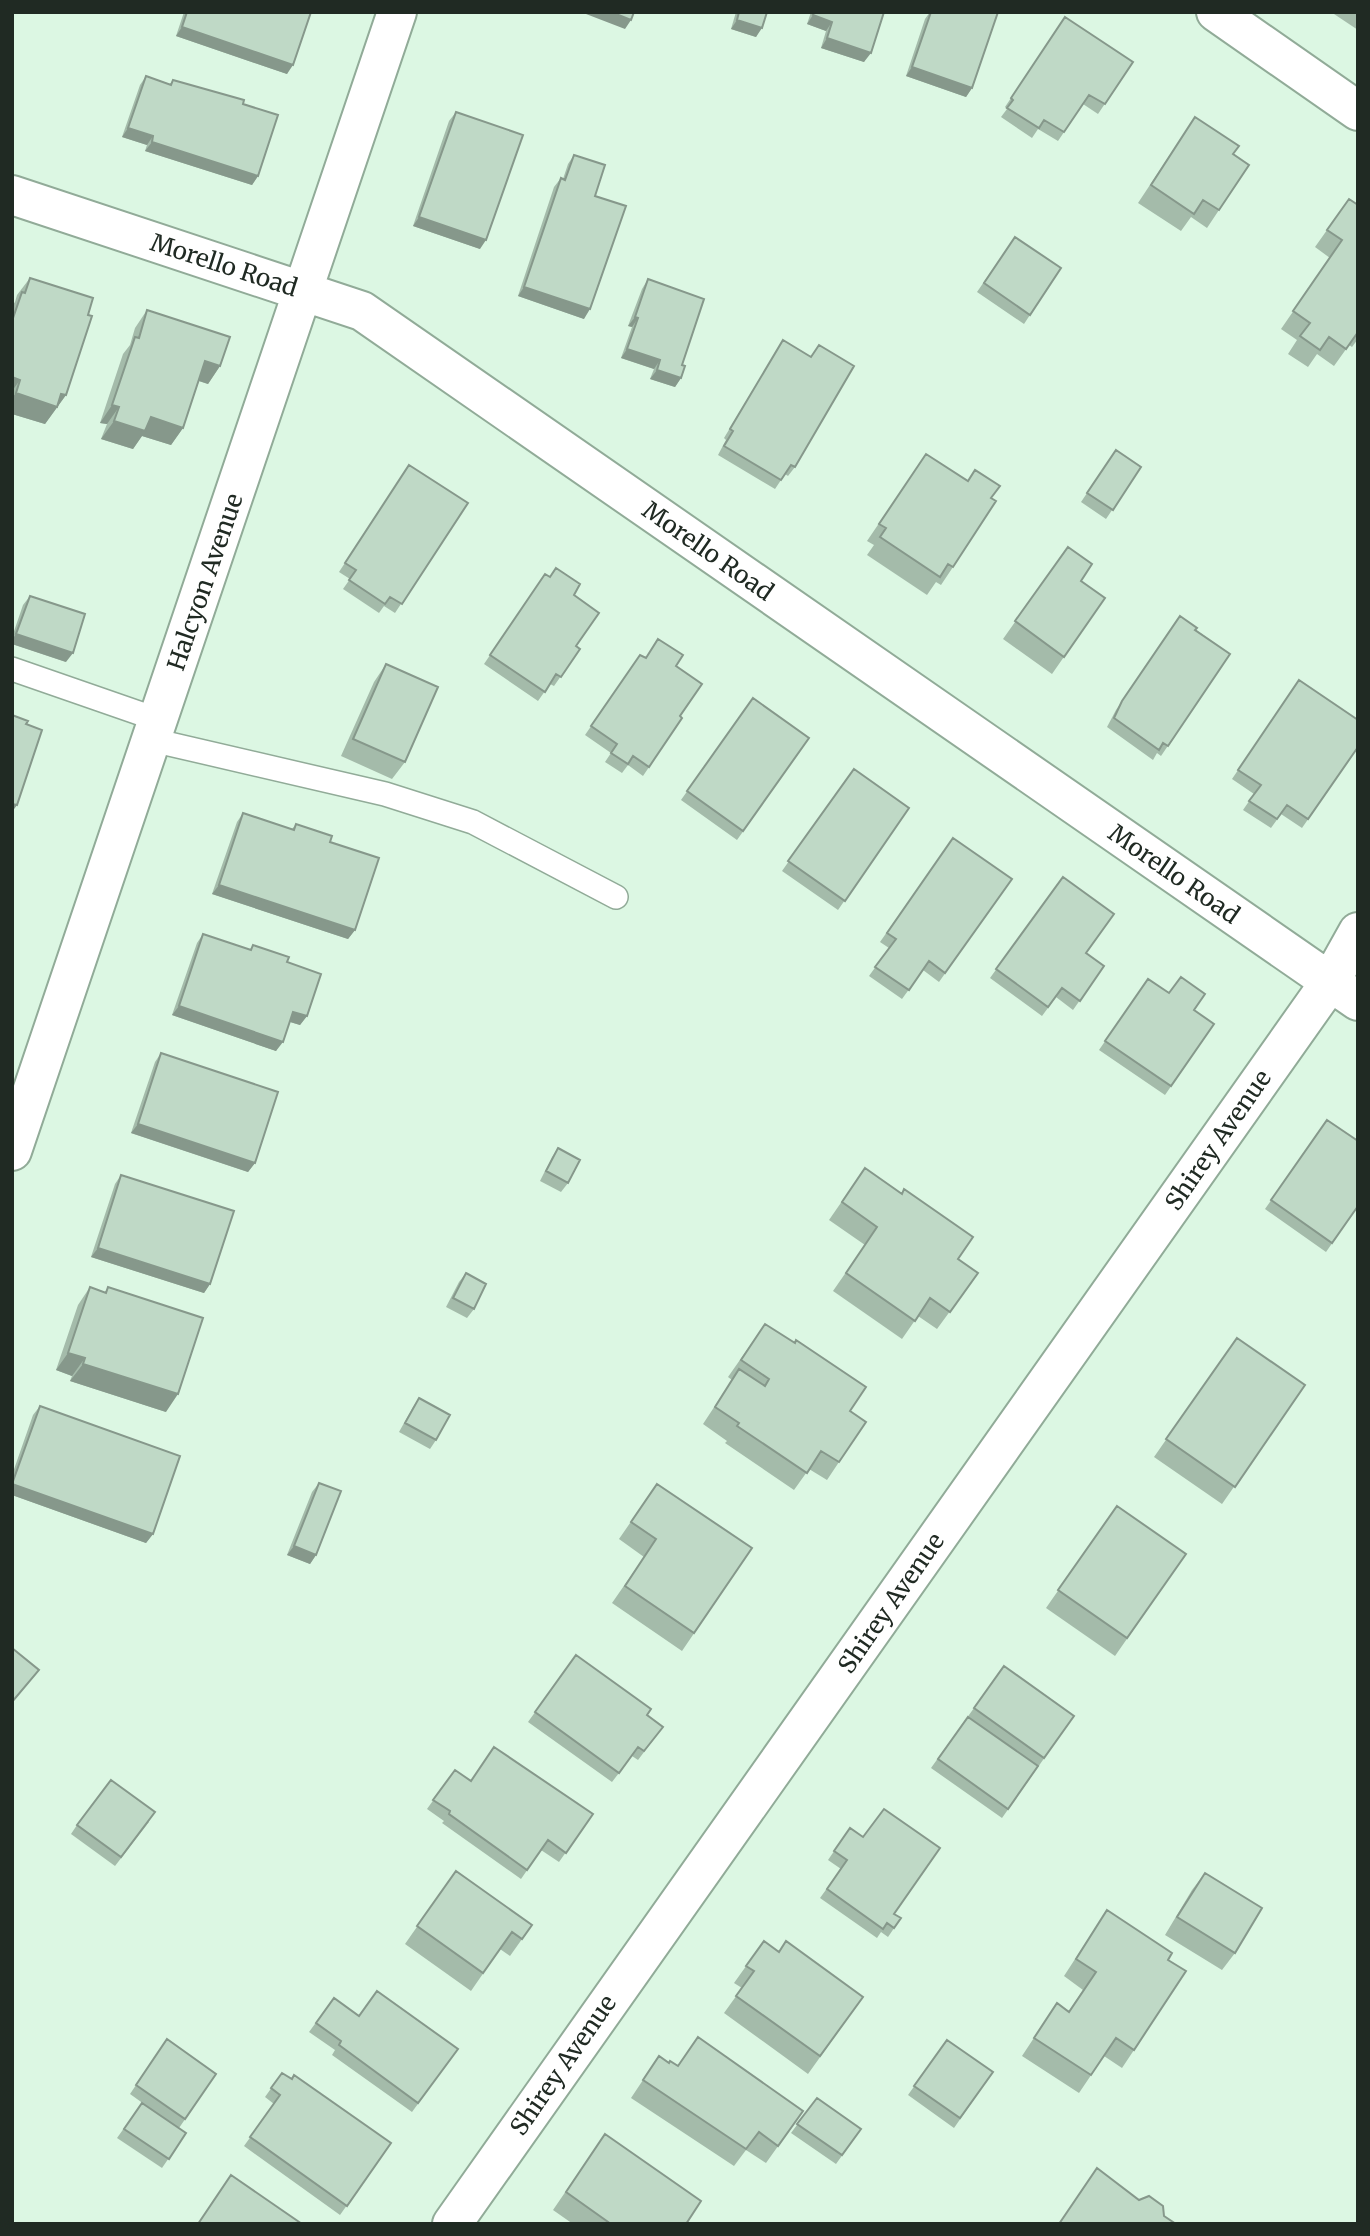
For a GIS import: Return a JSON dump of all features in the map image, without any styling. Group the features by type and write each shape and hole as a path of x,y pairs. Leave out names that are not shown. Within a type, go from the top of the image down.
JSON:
{"street":[{"name":"Halcyon Avenue","path":"12,1151 397,12"},
{"path":"1216,12 1358,111"},
{"name":"Morello Road","path":"12,194 362,311 1344,991"},
{"name":"Shirey Avenue","path":"452,2224 1344,991 1358,932"}],"lane":[{"path":"12,669 155,730 386,794 472,822 616,897"}],"building":[{"path":"187,12 311,12 293,65 182,27"},
{"path":"611,12 634,12 631,20"},
{"path":"739,12 767,12 762,28 737,20"},
{"path":"814,12 884,12 871,53 827,38 832,22 813,15"},
{"path":"931,12 998,12 972,88 912,67"},
{"path":"1065,17 1133,62 1105,104 1089,95 1064,132 1044,120 1039,128 1007,108"},
{"path":"146,76 171,85 173,80 244,100 243,104 278,115 258,176 152,142 153,136 128,128"},
{"path":"456,112 523,135 486,240 419,217"},
{"path":"1195,117 1239,146 1233,154 1249,165 1219,210 1203,200 1194,214 1151,185"},
{"path":"574,155 605,165 595,196 626,206 590,309 524,287 561,178 565,180"},
{"path":"1349,199 1358,205 1358,332 1346,349 1329,337 1320,350 1300,336 1310,323 1293,311 1342,240 1327,230"},
{"path":"1015,237 1061,268 1030,315 984,283"},
{"path":"30,278 93,298 88,315 92,316 66,395 61,394 57,407 16,393 20,380 12,377 12,321"},
{"path":"648,279 704,299 682,365 685,366 681,378 657,370 660,360 627,349"},
{"path":"147,310 230,337 220,366 205,361 183,428 151,417 145,431 114,421 119,407 112,405 135,337 139,338"},
{"path":"783,340 811,357 819,345 854,366 795,467 791,465 781,480 724,446 733,431 730,429"},
{"path":"1116,450 1141,467 1113,510 1087,493"},
{"path":"926,454 968,481 975,470 1000,486 991,498 996,501 953,567 948,564 940,577 880,537 886,528 879,524"},
{"path":"409,465 468,503 402,604 390,597 385,604 349,580 356,570 345,563"},
{"path":"1068,547 1092,564 1081,581 1105,598 1064,657 1015,621"},
{"path":"556,568 580,584 574,595 599,613 576,646 580,649 561,677 556,674 545,692 490,655 545,574 550,577"},
{"path":"30,596 85,614 73,653 16,634"},
{"path":"1180,616 1230,654 1168,746 1163,743 1159,750 1114,718 1122,701"},
{"path":"658,639 683,655 676,666 702,684 649,767 633,756 628,764 611,753 617,744 591,726 640,655 646,658"},
{"path":"386,664 438,687 405,762 353,739"},
{"path":"1299,680 1358,720 1358,747 1308,819 1287,805 1277,819 1249,801 1261,785 1238,770"},
{"path":"753,698 809,738 743,831 687,791"},
{"path":"12,715 42,730 17,805 12,804"},
{"path":"854,769 909,808 845,901 788,861"},
{"path":"243,813 294,830 296,824 332,836 330,842 379,858 355,930 219,885"},
{"path":"953,838 1012,879 945,973 929,961 909,990 875,967 896,939 887,933"},
{"path":"1063,877 1114,914 1086,953 1104,966 1080,1001 1062,988 1048,1007 996,969"},
{"path":"203,934 251,950 253,945 289,957 287,962 321,974 307,1016 293,1012 283,1042 179,1006"},
{"path":"1181,977 1205,994 1194,1010 1214,1024 1171,1086 1105,1041 1148,979 1169,993"},
{"path":"161,1053 278,1092 255,1163 138,1124"},
{"path":"1327,1120 1358,1141 1358,1206 1332,1243 1271,1200"},
{"path":"558,1148 580,1160 568,1183 546,1171"},
{"path":"865,1168 902,1194 904,1189 973,1237 958,1259 978,1273 950,1312 930,1298 915,1321 846,1273 877,1227 842,1202"},
{"path":"121,1175 234,1211 210,1284 98,1248"},
{"path":"466,1273 486,1284 474,1309 453,1298"},
{"path":"90,1287 106,1293 108,1287 203,1318 178,1394 83,1364 85,1358 68,1353"},
{"path":"765,1324 795,1343 796,1340 866,1387 850,1411 866,1422 839,1462 821,1451 807,1473 737,1426 739,1423 715,1407 739,1369 765,1386 769,1379 741,1360"},
{"path":"1237,1338 1305,1385 1235,1487 1166,1439"},
{"path":"419,1398 450,1415 436,1440 405,1423"},
{"path":"40,1406 180,1456 153,1534 12,1484"},
{"path":"319,1483 341,1491 316,1555 294,1546"},
{"path":"657,1484 752,1548 694,1633 625,1586 656,1539 631,1522"},
{"path":"1117,1506 1186,1554 1127,1638 1058,1590"},
{"path":"12,1648 39,1670 12,1702"},
{"path":"576,1655 651,1709 647,1715 663,1727 644,1751 638,1747 619,1773 535,1712"},
{"path":"1004,1666 1074,1716 1044,1758 974,1708"},
{"path":"968,1717 1038,1766 1008,1809 938,1759"},
{"path":"494,1747 593,1814 566,1853 548,1840 527,1870 433,1800 455,1770 471,1781"},
{"path":"111,1780 155,1812 121,1857 77,1825"},
{"path":"884,1809 940,1848 894,1914 901,1918 894,1928 887,1923 883,1929 827,1889 847,1860 834,1851 850,1828 863,1837"},
{"path":"456,1871 532,1925 522,1939 512,1932 483,1973 417,1926"},
{"path":"1205,1873 1262,1908 1235,1953 1177,1917"},
{"path":"1107,1910 1172,1953 1168,1960 1186,1971 1134,2050 1116,2038 1091,2075 1034,2038 1057,2003 1069,2012 1096,1972 1076,1959"},
{"path":"764,1941 779,1952 786,1941 863,1997 820,2056 736,1996 754,1971 746,1966"},
{"path":"377,1991 458,2049 418,2103 339,2045 341,2041 316,2023 334,1998 359,2016"},
{"path":"698,2037 803,2111 778,2146 759,2132 746,2149 643,2080 659,2056 678,2066"},
{"path":"167,2039 216,2074 185,2119 136,2085"},
{"path":"947,2040 993,2072 960,2118 914,2086"},
{"path":"282,2073 292,2079 294,2075 391,2143 347,2206 250,2137 280,2095 271,2088"},
{"path":"817,2098 861,2129 842,2155 797,2124"},
{"path":"142,2103 186,2133 169,2159 124,2129"},
{"path":"605,2134 701,2201 686,2224 611,2224 566,2192"},
{"path":"1097,2168 1139,2200 1149,2196 1163,2206 1164,2216 1176,2224 1059,2224"},
{"path":"231,2175 302,2224 198,2224"}]}
